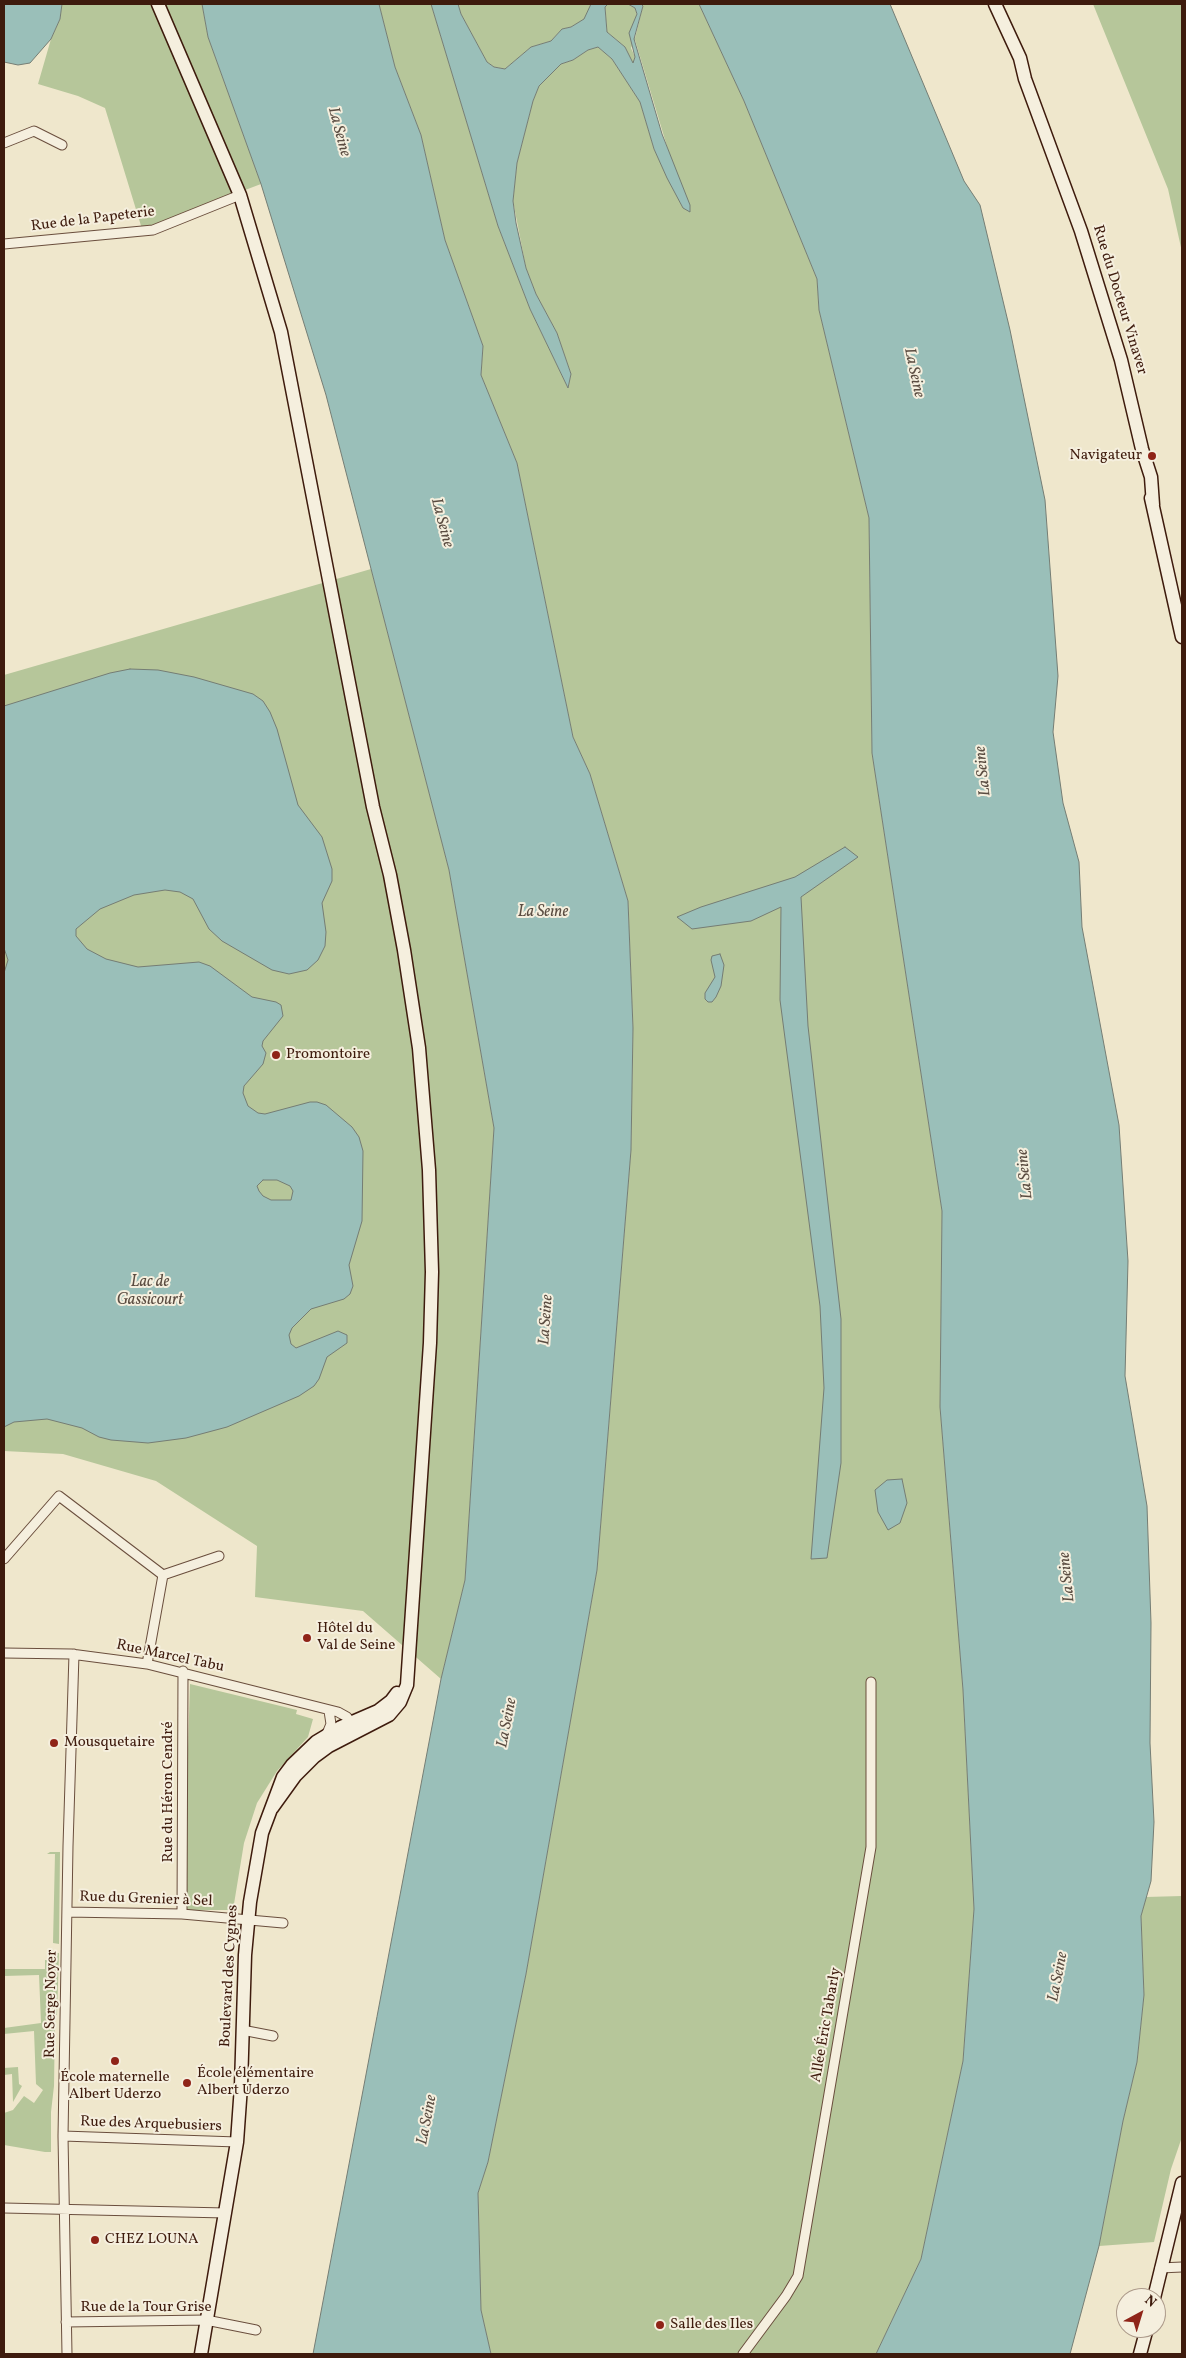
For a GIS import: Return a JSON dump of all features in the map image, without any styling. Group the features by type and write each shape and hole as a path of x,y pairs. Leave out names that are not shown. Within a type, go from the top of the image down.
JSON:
{"main road":[{"name":"Boulevard des Cygnes","path":"158,4 240,195 281,332 371,797 390,874 414,1007 430,1170 432,1272 430,1343 410,1664 407,1686 396,1708 383,1719 326,1736 308,1749 286,1772 259,1844 248,1918 237,2142 201,2354"},
{"name":"Rue du Docteur Vinaver","path":"996,4 1002,20 1005,39 1025,79 1057,163 1081,231 1117,345 1153,487 1154,505 1182,637"},
{"name":"Boulevard des Cygnes","path":"272,1808 295,1776 314,1756 348,1730"},
{"path":"1156,2288 1182,2183"},
{"path":"1140,2354 1146,2338"},
{"path":"1148,2354 1149,2338"}],"street":[{"path":"4,143 34,131 62,145"},
{"name":"Rue de la Papeterie","path":"4,244 153,230 240,195"},
{"path":"4,1559 59,1496 163,1575"},
{"path":"163,1575 219,1556"},
{"path":"147,1664 163,1575"},
{"name":"Rue Marcel Tabu","path":"4,1653 74,1654 147,1664 183,1672 342,1713 348,1730"},
{"name":"Rue Serge Noyer","path":"67,2354 63,2136 74,1654"},
{"name":"Rue du Héron Cendré","path":"182,1914 183,1672"},
{"name":"Allée Éric Tabarly","path":"743,2354 786,2296 798,2276 871,1847 871,1682"},
{"path":"326,1736 330,1724 328,1710"},
{"name":"Rue du Grenier à Sel","path":"67,1912 182,1914 248,1918 283,1923"},
{"path":"242,2030 273,2036"},
{"name":"Rue des Arquebusiers","path":"63,2136 237,2142"},
{"path":"4,2208 226,2213"},
{"path":"1160,2268 1182,2267"},
{"name":"Rue de la Tour Grise","path":"66,2322 206,2320 256,2330"}],"green space":[{"path":"62,4 202,4 208,37 261,184 142,229 105,108 78,96 38,84 51,39 60,19"},
{"path":"379,4 431,4 498,226 530,309 568,388 571,374 557,333 536,294 526,268 513,201 517,163 533,101 539,86 561,64 598,47 612,59 640,102 654,149 683,208 672,163 635,40 631,48 635,57 633,64 625,47 607,32 605,7 608,4 628,4 635,8 637,15 630,33 635,38 643,6 641,4 699,4 744,101 817,279 819,310 869,518 872,753 942,1211 940,1407 963,1690 974,1909 963,2061 921,2259 876,2354 491,2354 481,2310 478,2193 488,2162 526,1974 597,1570 631,1150 633,1028 628,901 590,774 573,737 517,463 481,375 483,346 445,240 421,135 395,67"},
{"path":"458,4 591,4 585,19 571,27 562,29 551,41 531,47 505,69 494,67 487,62 461,14"},
{"path":"1093,4 1182,4 1182,252 1168,189"},
{"path":"371,569 449,870 494,1128 465,1580 441,1679 363,1611 255,1597 257,1546 156,1481 63,1454 4,1451 4,675"},
{"path":"190,1684 297,1710 296,1714 313,1719 308,1737 277,1771 257,1803 244,1843 233,1910 183,1910"},
{"path":"50,1852 60,1852 59,1944 53,1943 55,1854 47,1854"},
{"path":"1182,1896 1182,2137 1171,2169 1154,2242 1099,2246 1123,2121 1137,2062 1144,1995 1141,1916 1146,1897"},
{"path":"53,1953 59,1953 57,2015 55,2015 51,2152 45,2152 4,2145 4,2113 13,2110 24,2096 34,2103 43,2090 36,2084 34,2031 4,2034 4,2028 41,2023 39,1975 4,1976 4,1969 45,1969 45,1960 52,1960"},
{"path":"18,2067 19,2084 22,2086 13,2102 12,2074 4,2075 4,2068"}],"water":[{"path":"4,4 62,4 60,19 51,39 30,63 18,65 4,62"},
{"name":"La Seine","path":"202,4 379,4 395,67 421,135 445,240 483,346 481,375 517,463 573,737 590,774 628,901 633,1028 631,1150 597,1570 526,1974 488,2162 478,2193 481,2310 491,2354 313,2354 441,1679 465,1580 494,1128 449,870 326,395 261,184 208,37"},
{"path":"431,4 458,4 461,14 487,62 494,67 505,69 531,47 551,41 562,29 571,27 584,19 591,4 608,4 605,7 607,32 625,47 633,63 635,57 629,33 637,14 635,8 628,4 641,4 643,6 634,39 662,134 690,205 690,212 683,208 667,178 654,149 640,102 612,59 598,47 561,64 539,86 533,101 517,163 513,201 526,268 536,294 557,333 571,374 568,388 530,309 498,226"},
{"path":"699,4 890,4 964,181 980,205 1010,330 1045,500 1058,676 1053,732 1063,803 1079,862 1082,927 1119,1125 1128,1261 1125,1376 1147,1506 1151,1623 1150,1743 1154,1822 1151,1881 1141,1916 1144,1995 1137,2062 1123,2121 1099,2246 1070,2354 876,2354 921,2259 963,2061 974,1909 963,1690 940,1407 942,1211 872,753 869,518 819,310 817,279 744,101"},
{"name":"Lac de Gassicourt","path":"130,669 158,670 194,677 253,694 263,701 277,729 298,805 322,837 332,869 332,881 322,903 326,932 325,946 318,960 307,970 289,974 272,970 222,941 209,929 193,899 180,892 165,890 134,895 100,909 76,929 76,936 87,949 106,959 138,967 199,962 210,966 252,997 276,1002 281,1005 283,1016 263,1041 262,1046 266,1053 263,1064 244,1086 243,1093 248,1106 258,1113 265,1114 310,1102 326,1105 352,1127 359,1137 363,1151 362,1221 349,1265 353,1286 350,1294 344,1299 311,1309 292,1328 289,1335 291,1344 296,1348 338,1331 347,1335 347,1343 327,1357 319,1379 314,1386 299,1396 227,1427 186,1438 148,1443 111,1440 99,1437 82,1428 47,1419 14,1422 4,1427 4,973 8,960 4,948 4,706 110,673","holes":["263,1180 277,1180 290,1186 293,1191 291,1200 271,1200 263,1196 259,1191 257,1186"]},
{"path":"845,847 858,857 801,897 808,1026 841,1319 841,1463 827,1558 811,1559 824,1388 820,1306 780,1000 781,907 751,921 692,929 677,917 701,907 795,877"},
{"path":"720,954 724,965 721,986 712,1002 708,1002 705,999 705,993 715,977 711,960 712,956"},
{"path":"902,1479 907,1503 900,1523 888,1530 878,1512 875,1490 887,1480"}],"place":[{"name":"Navigateur","path":"1152,456"},
{"name":"Promontoire","path":"276,1055"},
{"name":"Hôtel du Val de Seine","path":"307,1638"},
{"name":"Mousquetaire","path":"54,1743"},
{"name":"École maternelle Albert Uderzo","path":"115,2061"},
{"name":"École élémentaire Albert Uderzo","path":"187,2083"},
{"name":"CHEZ LOUNA","path":"95,2240"},
{"name":"Salle des Iles","path":"660,2325"}]}
